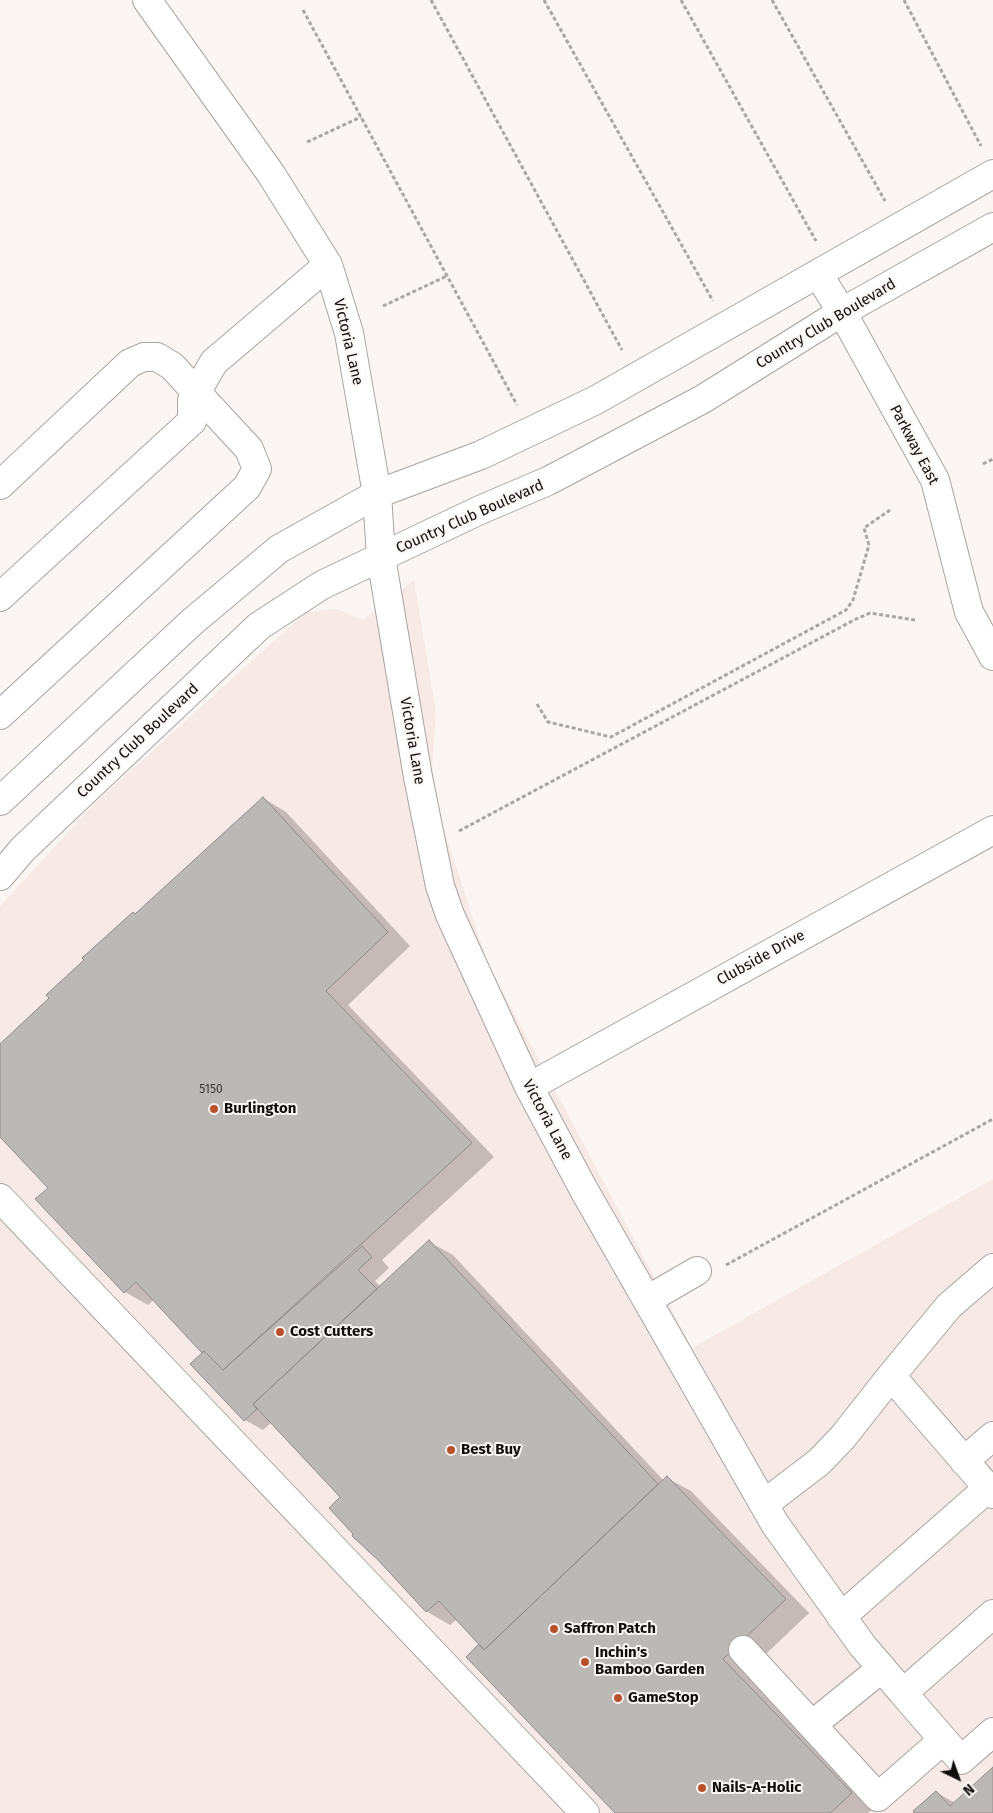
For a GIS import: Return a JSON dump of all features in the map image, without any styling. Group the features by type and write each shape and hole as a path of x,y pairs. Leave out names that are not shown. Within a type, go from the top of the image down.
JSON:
{"street":[{"name":"Victoria Lane","path":"147,0 271,174 328,265 349,333 377,494 381,557 418,777 440,886 454,924 529,1087 743,1469 764,1504 841,1617 961,1760 993,1732"},
{"path":"0,800 192,622 279,549 377,494 481,455 596,400 993,174"},
{"name":"Country Club Boulevard","path":"0,876 23,849 259,626 322,585 548,482 702,399 842,312 993,227"},
{"path":"0,597 192,422 192,400 214,362 328,265"},
{"name":"Parkway East","path":"818,274 842,312 935,480 969,612 993,656"},
{"path":"0,485 130,363 144,357 158,358 172,366 249,449 257,469 247,487 0,715"},
{"name":"Clubside Drive","path":"529,1087 993,830"},
{"path":"0,1198 585,1813"},
{"path":"764,1504 819,1462 843,1437 949,1306 993,1268"},
{"path":"648,1300 697,1271"},
{"path":"841,1617 990,1491 891,1376"},
{"path":"964,1461 993,1436"},
{"path":"903,1693 993,1614"},
{"path":"743,1650 878,1797 943,1740"},
{"path":"812,1725 882,1668"}],"path":[{"path":"431,0 624,353"},
{"path":"544,0 713,301"},
{"path":"681,0 816,241"},
{"path":"772,0 885,202"},
{"path":"904,0 981,146"},
{"path":"303,10 522,413"},
{"path":"307,142 361,116"},
{"path":"383,306 447,276"},
{"path":"983,464 993,459"},
{"path":"537,704 548,722 612,737 846,610 853,600 869,545 864,528 890,510"},
{"path":"454,834 854,620 870,613 915,620"},
{"path":"697,1271 726,1265 993,1119"}],"shaded area":[{"path":"414,580 436,712 432,767 441,820 487,962 692,1348 993,1179 993,1813 0,1813 0,906 97,801 306,612 337,609 363,620"}],"building":[{"path":"263,797 388,932 326,991 472,1143 223,1370 204,1351 202,1353 136,1282 124,1293 35,1199 48,1188 0,1137 0,1044 49,998 46,995 84,960 82,958 133,912 135,914"},
{"path":"429,1240 658,1484 484,1650 439,1601 426,1612 378,1560 352,1536 353,1534 329,1508 340,1497 253,1404"},
{"path":"362,1246 372,1257 358,1270 377,1289 253,1404 257,1409 244,1421 190,1364 204,1351 223,1370"},
{"path":"667,1476 786,1599 723,1659 852,1793 830,1813 615,1813 466,1657 479,1644 484,1650"},
{"path":"993,1767 993,1813 915,1813 913,1811 936,1791 950,1806"}],"place":[{"name":"Burlington","path":"214,1109"},
{"name":"Cost Cutters","path":"280,1332"},
{"name":"Best Buy","path":"451,1450"},
{"name":"Saffron Patch","path":"554,1629"},
{"name":"Inchin's Bamboo Garden","path":"585,1662"},
{"name":"GameStop","path":"618,1698"},
{"name":"Nails-A-Holic","path":"702,1788"}]}
